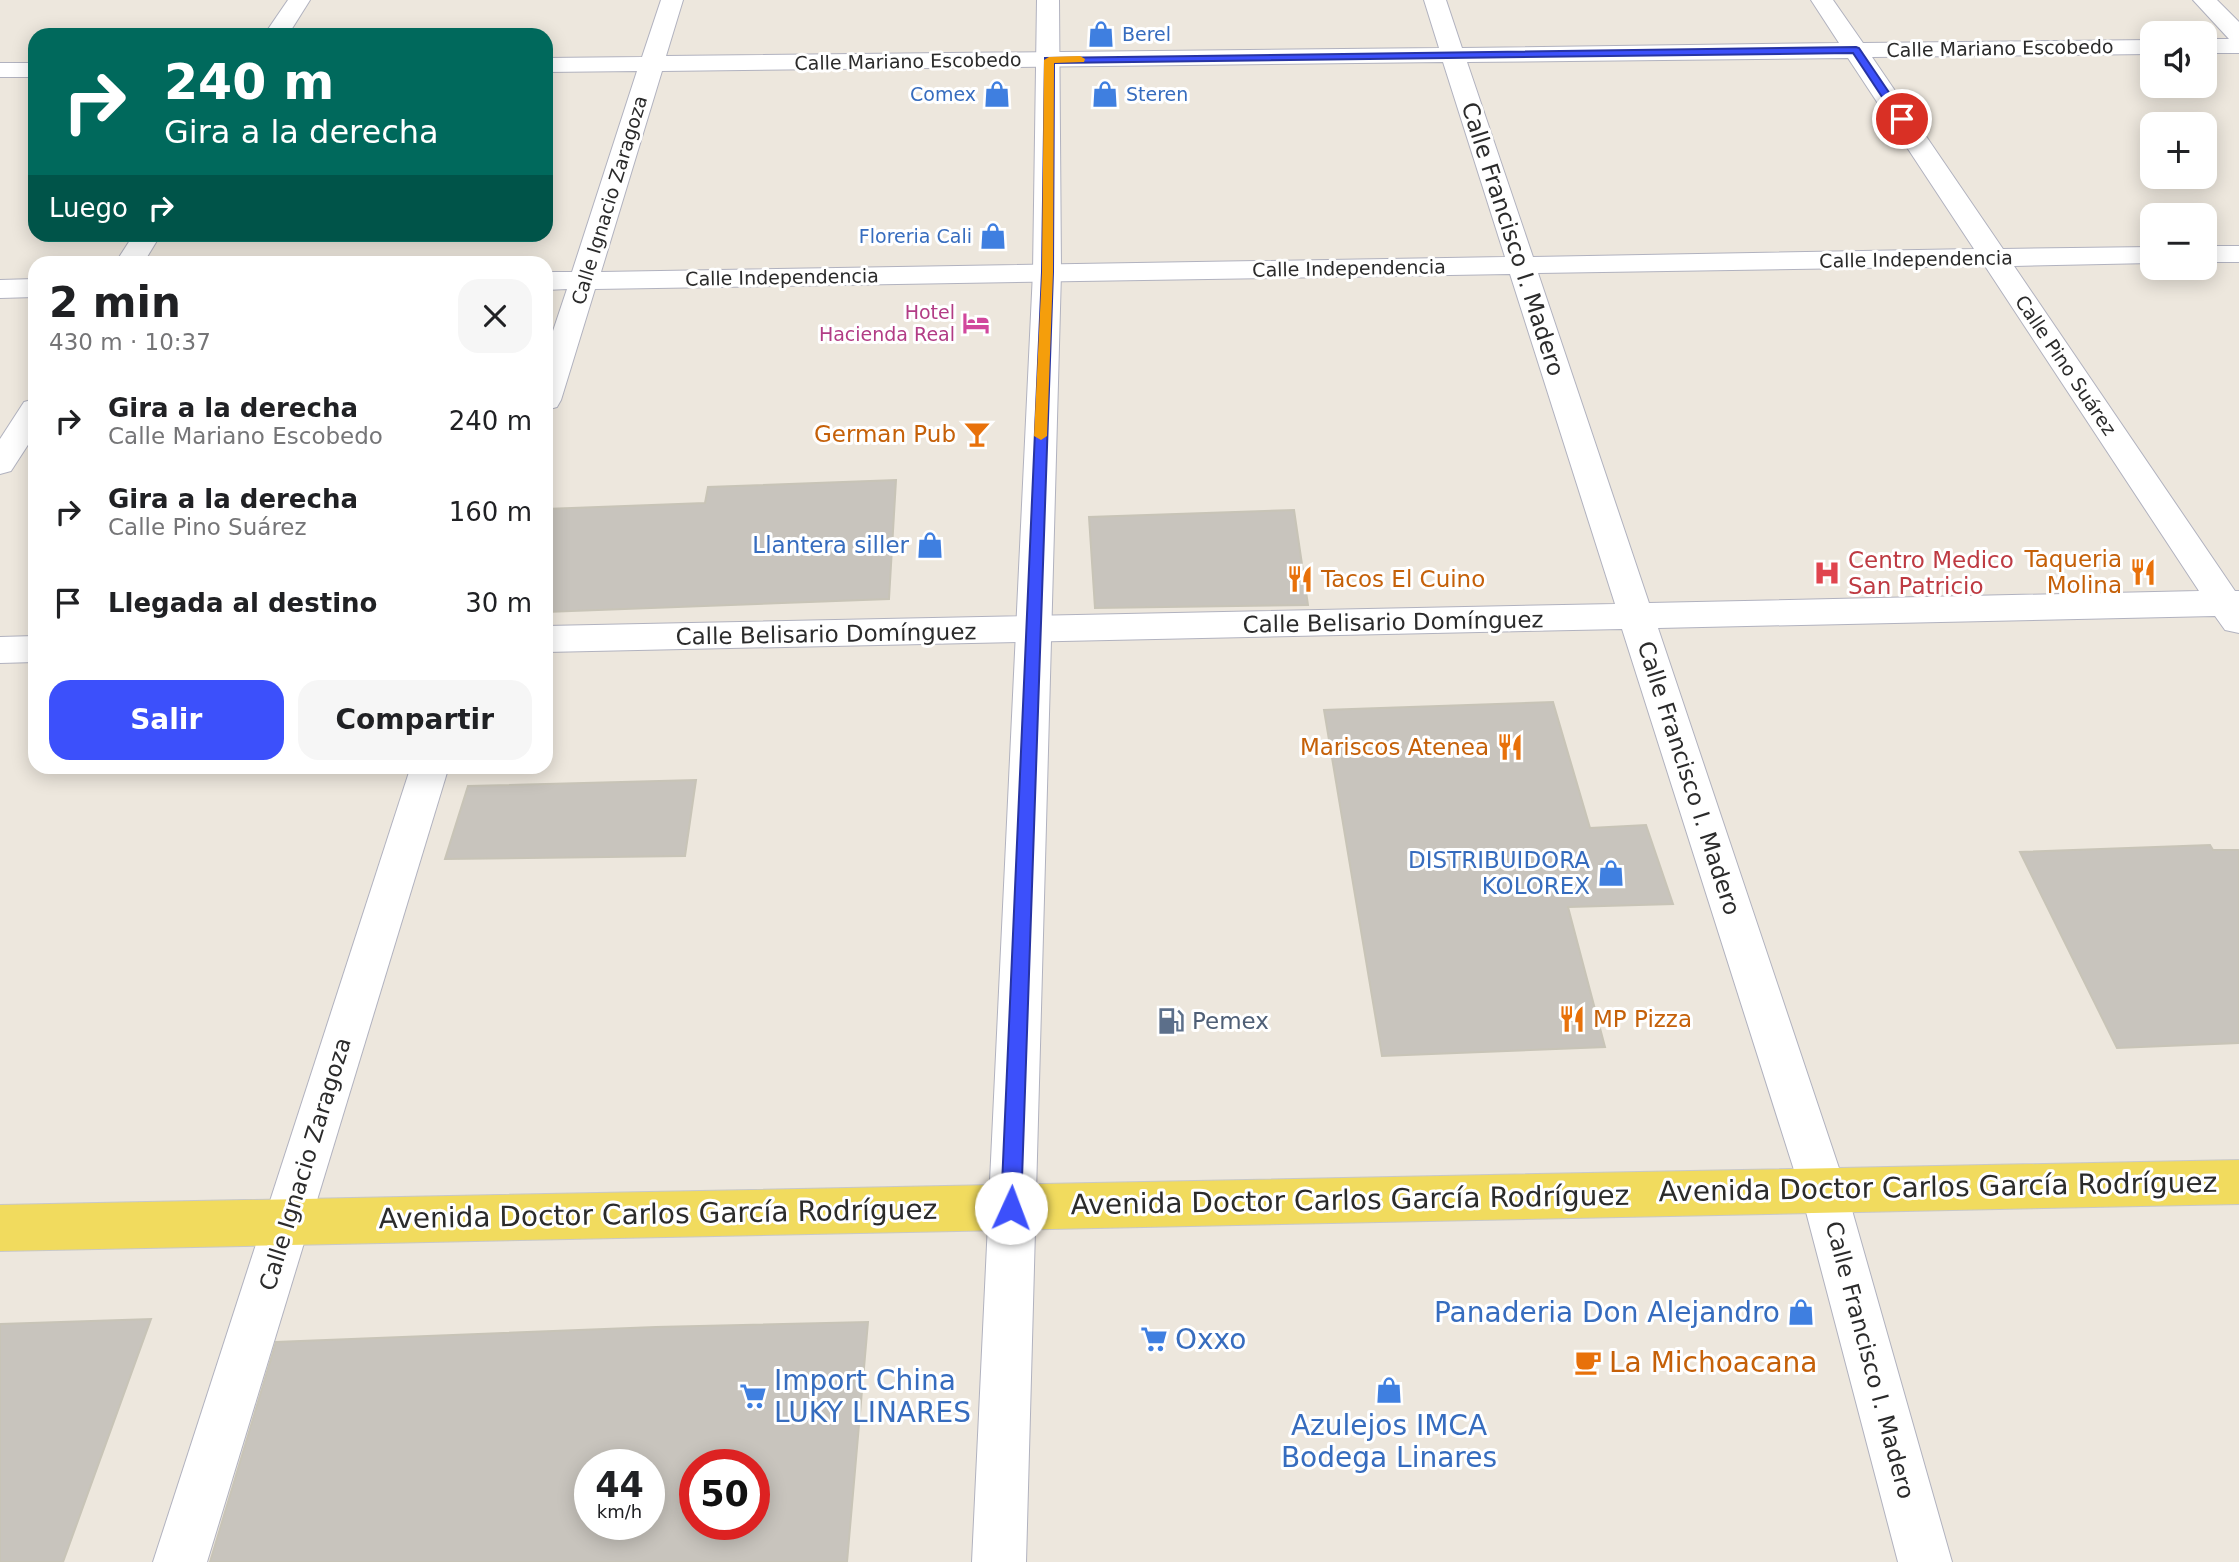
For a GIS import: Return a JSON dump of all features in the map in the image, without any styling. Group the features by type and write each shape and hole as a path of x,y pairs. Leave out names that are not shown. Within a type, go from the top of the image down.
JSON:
{"main road":[{"name":"Avenida Doctor Carlos García Rodríguez","path":"0,1228 2239,1182"}],"street":[{"path":"281,28 299,0"},
{"name":"Calle Ignacio Zaragoza","path":"553,378 672,0"},
{"path":"999,1562 1047,272 1048,0"},
{"name":"Calle Francisco I. Madero","path":"1435,0 1823,1189 1925,1562"},
{"name":"Calle Pino Suárez","path":"1822,0 2234,611"},
{"path":"2204,0 2239,35"},
{"path":"2217,46 2239,46"},
{"name":"Calle Mariano Escobedo","path":"553,65 2140,47"},
{"path":"0,70 28,70"},
{"path":"2217,254 2239,254"},
{"name":"Calle Independencia","path":"553,281 2140,255"},
{"path":"0,289 28,288"},
{"path":"0,464 28,421"},
{"name":"Calle Belisario Domínguez","path":"553,639 1635,616 2234,611"},
{"path":"0,650 28,649"},
{"name":"Calle Ignacio Zaragoza","path":"180,1562 427,774"}],"building":[{"path":"896,480 889,599 553,612 553,509 705,503 708,487"},
{"path":"1294,510 1308,605 1095,608 1089,517"},
{"path":"1553,702 1590,828 1646,825 1673,904 1568,907 1605,1047 1382,1056 1324,710"},
{"path":"696,780 685,856 445,859 468,786"},
{"path":"2210,845 2213,850 2239,850 2239,1043 2117,1048 2020,852"},
{"path":"151,1319 63,1562 0,1562 0,1324"},
{"path":"868,1322 847,1562 210,1562 276,1342 656,1327"}],"slow traffic":[{"path":"1041,436 1047,272 1049,60 1080,59"}],"place":[{"name":"Berel","path":"1101,34"},
{"name":"Comex","path":"997,94"},
{"name":"Steren","path":"1105,94"},
{"name":"Floreria Cali","path":"993,236"},
{"name":"Hotel Hacienda Real","path":"976,323"},
{"name":"German Pub","path":"977,434"},
{"name":"Llantera siller","path":"930,545"},
{"name":"Taqueria Molina","path":"2143,572"},
{"name":"Centro Medico San Patricio","path":"1827,573"},
{"name":"Tacos El Cuino","path":"1300,579"},
{"name":"Mariscos Atenea","path":"1510,747"},
{"name":"DISTRIBUIDORA KOLOREX","path":"1611,873"},
{"name":"MP Pizza","path":"1572,1019"},
{"name":"Pemex","path":"1171,1021"},
{"name":"Panaderia Don Alejandro","path":"1801,1312"},
{"name":"Oxxo","path":"1154,1339"},
{"name":"La Michoacana","path":"1588,1362"},
{"name":"Azulejos IMCA Bodega Linares","path":"1389,1390"},
{"name":"Import China LUKY LINARES","path":"753,1396"}],"route":[{"path":"1011,1208 1047,272 1049,60 1856,50 1902,119"}]}
